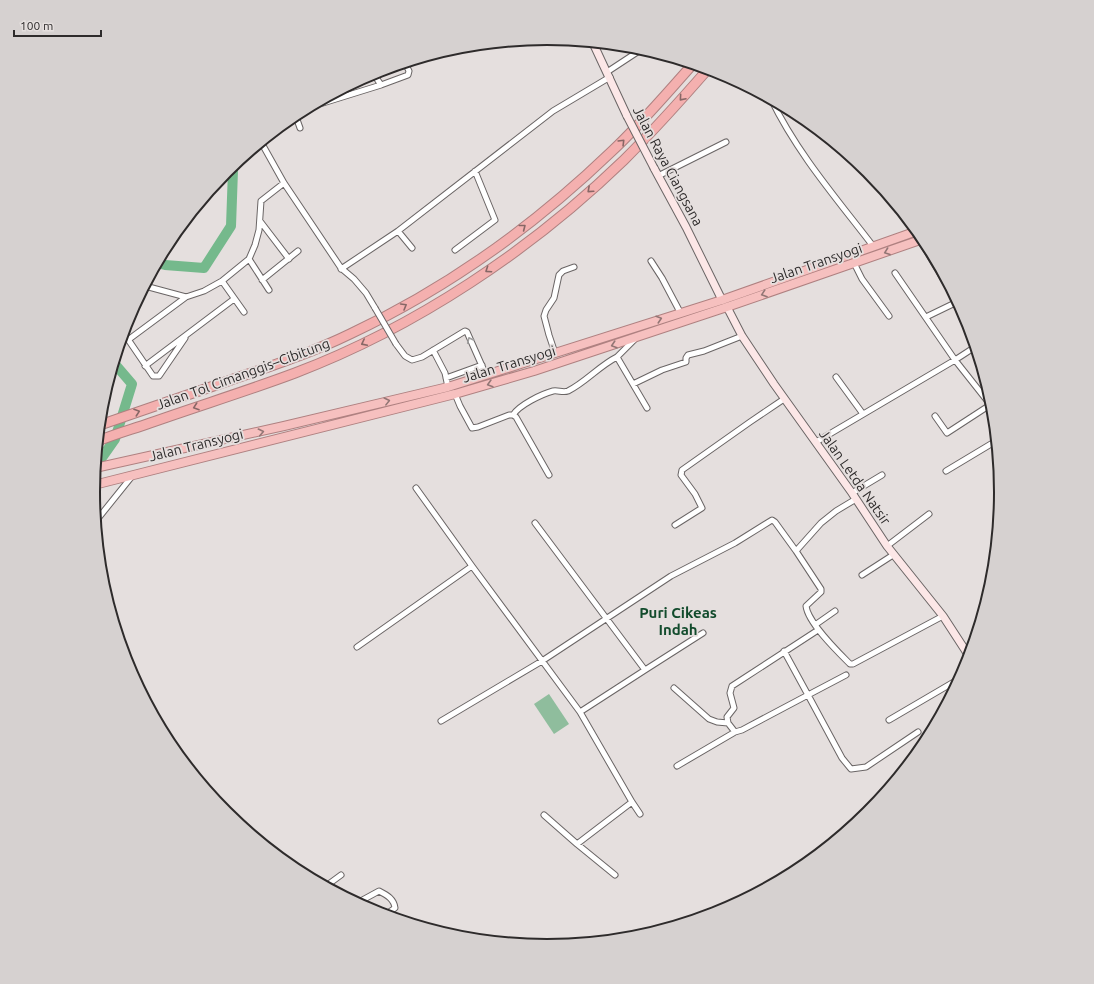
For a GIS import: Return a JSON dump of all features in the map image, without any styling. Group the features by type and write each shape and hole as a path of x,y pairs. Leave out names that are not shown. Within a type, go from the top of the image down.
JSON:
{"highway":[{"name":"Jalan Tol Cimanggis–Cibitung","path":"106,423 291,359 349,335 394,312 452,278 502,244 552,205 604,158 650,113 689,68"},
{"name":"Jalan Tol Cimanggis–Cibitung","path":"103,439 296,373 353,348 459,290 511,255 562,215 622,161 661,122 704,74"},
{"name":"Jalan Transyogi","path":"101,467 284,426 448,387 531,362 680,312 722,300 911,233"},
{"name":"Jalan Transyogi","path":"100,483 455,394 534,371 727,307 917,241"},
{"path":"531,362 534,371"}],"main road":[{"name":"Jalan Raya Ciangsana","path":"595,48 626,116 686,226 722,300"},
{"name":"Jalan Letda Natsir","path":"727,307 742,336 784,399 854,496 893,555 943,616 965,650"}],"street":[{"path":"342,269 398,231 553,111 635,54"},
{"path":"333,100 408,75 409,71 407,68"},
{"path":"377,79 381,85"},
{"path":"777,109 789,131 819,176 874,246"},
{"path":"298,121 300,128"},
{"path":"658,176 726,142"},
{"path":"264,146 284,183 342,269 354,279 366,293 396,344 405,356 412,360 422,357 465,331 467,332 486,375"},
{"path":"455,250 495,220 475,171"},
{"path":"188,334 159,376 153,376 128,340 186,298 204,291 222,281 248,259 255,245 260,221 261,202 284,183"},
{"path":"260,221 289,259"},
{"path":"398,231 412,248"},
{"path":"262,280 298,251"},
{"path":"248,259 269,290"},
{"path":"651,261 680,312"},
{"path":"854,263 862,279 889,316"},
{"path":"555,353 544,316 554,298 559,275 574,267"},
{"path":"895,274 955,360 983,395"},
{"path":"222,281 244,312"},
{"path":"149,288 186,298"},
{"path":"145,366 234,299"},
{"path":"926,317 953,304"},
{"path":"633,384 662,370 686,362 688,355 704,351 742,336"},
{"path":"455,394 472,428 478,427 513,415 519,407 551,392 568,391 585,381 598,369 617,357 637,337"},
{"path":"433,350 446,378 448,387"},
{"path":"816,442 971,350"},
{"path":"617,357 647,408"},
{"path":"446,378 482,365"},
{"path":"836,376 863,414"},
{"path":"675,526 702,508 695,494 681,475 682,470 784,399"},
{"path":"935,416 947,433 986,410"},
{"path":"513,415 516,417 549,475"},
{"path":"946,471 991,444"},
{"path":"101,515 134,475"},
{"path":"796,551 821,523 882,475"},
{"path":"416,488 580,712 640,814"},
{"path":"887,546 929,514"},
{"path":"441,721 542,661 671,576 735,543 772,520 796,551 821,589 821,592 806,606 818,630 851,665 943,616"},
{"path":"536,523 645,670"},
{"path":"862,575 893,555"},
{"path":"357,647 472,566"},
{"path":"815,624 835,611"},
{"path":"734,732 728,722 727,717 734,708 730,692 732,686 818,630"},
{"path":"580,712 703,633"},
{"path":"784,651 842,758 851,769 866,767 918,732"},
{"path":"677,766 734,732 742,730 846,675"},
{"path":"889,720 951,684"},
{"path":"674,688 712,721 728,722"},
{"path":"577,844 632,802"},
{"path":"544,815 577,844 615,874"},
{"path":"330,883 341,875"},
{"path":"363,899 379,891 394,902 395,908 391,911"}],"green space":[{"path":"549,694 569,724 554,734 534,704"}],"waterway":[{"path":"162,264 204,268 231,226 233,174"},
{"path":"101,458 115,439 132,384 118,367"}],"district":[{"name":"Puri Cikeas Indah","path":"678,620"}]}
